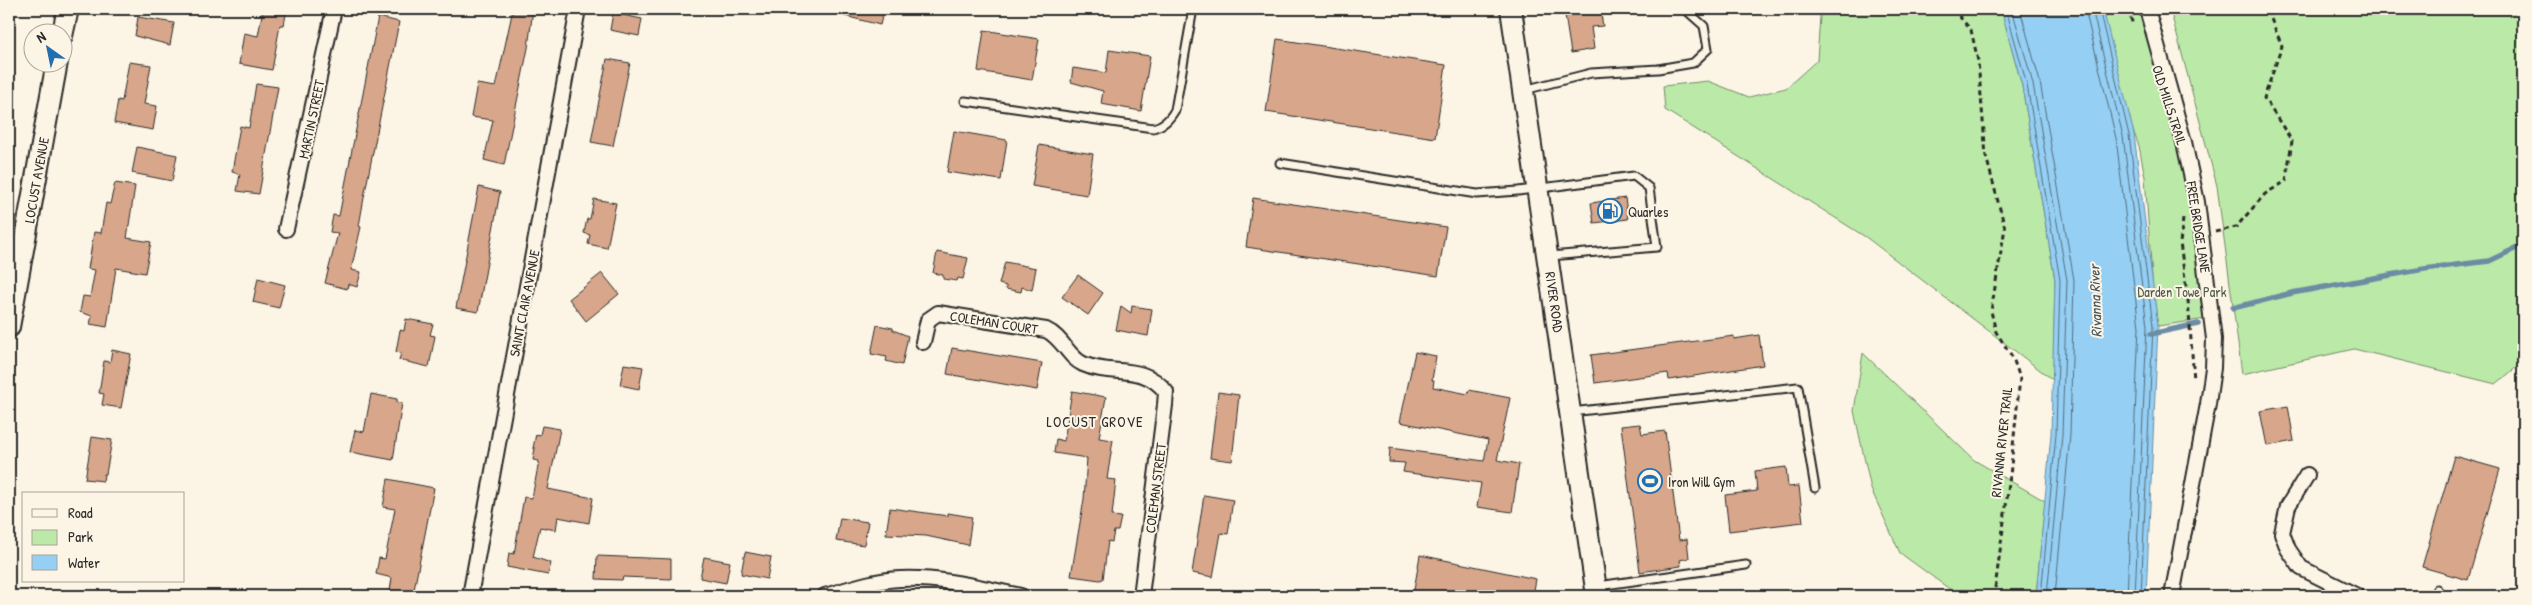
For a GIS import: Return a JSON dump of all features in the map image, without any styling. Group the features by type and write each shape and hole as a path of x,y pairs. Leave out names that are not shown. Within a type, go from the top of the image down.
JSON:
{"street":[{"path":"65,22 68,9"},
{"name":"MARTIN STREET","path":"286,229 334,9"},
{"name":"SAINT CLAIR AVENUE","path":"470,596 578,9"},
{"name":"RIVER ROAD","path":"1511,9 1539,189 1596,591"},
{"name":"FREE BRIDGE LANE","path":"2147,9 2184,142 2201,235 2214,339 2213,368 2172,596"},
{"name":"LOCUST AVENUE","path":"9,326 55,72"},
{"name":"COLEMAN COURT","path":"924,342 928,320 938,313 1046,330 1055,334 1075,358 1084,364 1149,376 1159,382"},
{"name":"COLEMAN STREET","path":"1141,596 1165,405 1166,392 1159,382"},
{"path":"2307,475 2288,506 2282,533 2288,550 2301,568 2357,596"},
{"path":"825,596 870,583 898,579 949,582 1021,596"}],"lane":[{"path":"965,101 1153,128 1162,125 1170,119 1175,110 1193,9"},
{"path":"1524,90 1591,73 1658,68 1693,63 1708,49 1704,26 1686,10 1681,9"},
{"path":"1280,164 1477,194 1539,189 1634,176 1649,188 1657,247 1548,256"},
{"path":"1571,412 1798,388 1814,488"},
{"path":"1596,591 1746,565"}],"path":[{"name":"RIVANNA RIVER TRAIL","path":"1953,9 1971,30 1978,61 1986,156 2006,228 1991,311 1996,332 2013,358 2020,378 2010,476 1994,596"},
{"path":"2128,9 2134,27"},
{"path":"2201,235 2236,227 2265,194 2286,181 2292,140 2264,98 2282,46 2267,9"},
{"path":"2183,215 2180,243 2192,341"}],"green space":[{"path":"1817,9 2001,9 2022,86 2055,280 2053,380 1867,238 1665,110 1663,86 1708,81 1749,97 1786,88 1817,60 1820,16"},
{"name":"Darden Towe Park","path":"2100,9 2144,9 2177,114 2213,318 2158,326 2153,292 2145,177 2139,146 2126,112"},
{"path":"2170,9 2523,9 2523,362 2496,384 2354,349 2242,374 2217,186"},
{"path":"1863,353 1974,460 2045,501 2036,596 1959,596 1900,553 1871,489 1854,411"}],"water":[{"name":"Rivanna River","path":"2001,9 2103,9 2134,134 2158,326 2146,596 2036,596 2051,434 2055,280 2022,86"}],"building":[{"path":"263,9 287,9 284,25 280,25 272,70 239,64 244,33 258,36"},
{"path":"513,9 533,9 528,48 504,165 484,160 493,120 471,117 477,84 496,87"},
{"path":"838,9 884,9 880,25 837,14"},
{"path":"1564,9 1600,9 1603,26 1591,27 1594,49 1571,53"},
{"path":"613,13 642,19 639,36 610,30"},
{"path":"138,17 174,23 170,45 135,36"},
{"path":"378,17 399,22 365,192 359,226 361,227 351,270 361,272 357,287 348,284 347,289 325,283 338,233 330,232 333,215 339,216"},
{"path":"984,30 1039,39 1032,80 978,71"},
{"path":"1277,39 1446,65 1435,138 1266,112"},
{"path":"1109,50 1150,56 1141,111 1101,104 1103,91 1071,82 1073,68 1106,73"},
{"path":"607,59 630,63 613,146 591,142"},
{"path":"129,62 151,65 144,104 157,106 153,130 114,123 118,100 122,101"},
{"path":"256,84 278,87 259,194 237,191 240,174 232,172 240,126 249,128"},
{"path":"954,131 1007,140 1001,180 947,172"},
{"path":"1039,145 1093,154 1087,195 1032,186"},
{"path":"137,147 177,155 172,181 132,173"},
{"path":"115,183 135,186 127,238 151,242 145,273 116,268 107,327 90,324 92,316 80,312 83,296 90,297 95,270 88,269 94,232 101,233 106,203 110,204"},
{"path":"479,187 500,192 478,312 456,308"},
{"path":"1253,198 1446,227 1438,276 1246,247"},
{"name":"Quarles","path":"1625,198 1628,219 1594,223 1591,203"},
{"path":"594,199 616,203 607,248 588,244 590,235 584,233 587,219 590,219"},
{"path":"937,252 968,258 963,279 958,278 957,281 943,279 943,275 933,273"},
{"path":"1005,262 1036,268 1032,290 1022,287 1021,292 1006,289 1006,286 999,284"},
{"path":"602,273 619,294 586,321 569,299"},
{"path":"1078,275 1103,293 1088,315 1062,297"},
{"path":"258,278 285,285 279,308 253,302"},
{"path":"1121,306 1131,313 1132,306 1152,309 1148,336 1116,330"},
{"path":"406,319 433,324 430,335 435,336 429,367 399,360 401,353 396,352 400,330 404,331"},
{"path":"877,325 893,328 893,330 908,336 902,365 886,361 887,357 871,354"},
{"path":"1759,335 1763,365 1669,380 1668,373 1595,383 1591,355 1734,336 1734,339"},
{"path":"952,348 1042,363 1037,390 947,374"},
{"path":"112,350 131,354 121,408 102,405 104,394 99,393 104,361 110,362"},
{"path":"1415,352 1436,356 1432,380 1434,380 1433,387 1468,394 1469,390 1510,398 1497,460 1519,464 1512,512 1477,507 1481,483 1403,472 1405,463 1389,462 1390,448 1484,461 1488,440 1400,422"},
{"path":"624,364 643,367 639,389 620,385"},
{"path":"1072,391 1106,397 1099,438 1113,440 1107,479 1116,480 1112,516 1121,517 1118,531 1114,531 1112,542 1108,541 1103,579 1100,580 1071,576 1084,499 1087,458 1054,453 1056,439 1064,441"},
{"path":"1218,392 1239,395 1232,461 1210,458"},
{"path":"371,394 397,399 397,402 402,403 393,460 350,452 355,430 364,432"},
{"path":"2288,406 2294,441 2267,446 2260,411"},
{"name":"Iron Will Gym","path":"1640,424 1642,434 1665,431 1679,540 1687,539 1689,558 1680,560 1681,566 1640,572 1621,426"},
{"path":"542,426 560,429 548,489 593,498 589,523 558,517 556,530 540,527 533,557 551,563 548,575 507,567 509,553 514,554 524,497 532,498 539,461 533,460 535,448 533,448 536,434 540,435"},
{"path":"92,437 112,440 103,481 85,479"},
{"path":"2454,456 2500,469 2468,580 2422,567"},
{"path":"1786,467 1788,487 1799,486 1803,522 1729,531 1725,495 1757,491 1755,471"},
{"path":"388,479 434,488 413,595 390,591 392,578 376,574 379,558 385,559 395,509 383,507"},
{"path":"1204,495 1233,500 1228,534 1221,533 1213,577 1192,573"},
{"path":"890,508 948,516 948,513 972,517 968,545 926,536 886,534"},
{"path":"840,518 868,522 864,545 836,541"},
{"path":"745,552 771,557 767,579 741,574"},
{"path":"1420,555 1536,579 1533,596 1413,596"},
{"path":"597,556 671,559 671,579 623,577 622,580 596,579"},
{"path":"704,557 730,562 726,583 700,578"}],"waterway":[{"path":"2233,308 2292,293 2424,269 2489,261 2523,245"},
{"path":"2151,334 2198,324"}],"place":[{"name":"Quarles","path":"1610,211"},
{"name":"Iron Will Gym","path":"1650,481"}],"district":[{"name":"LOCUST GROVE","path":"1095,421"}]}
